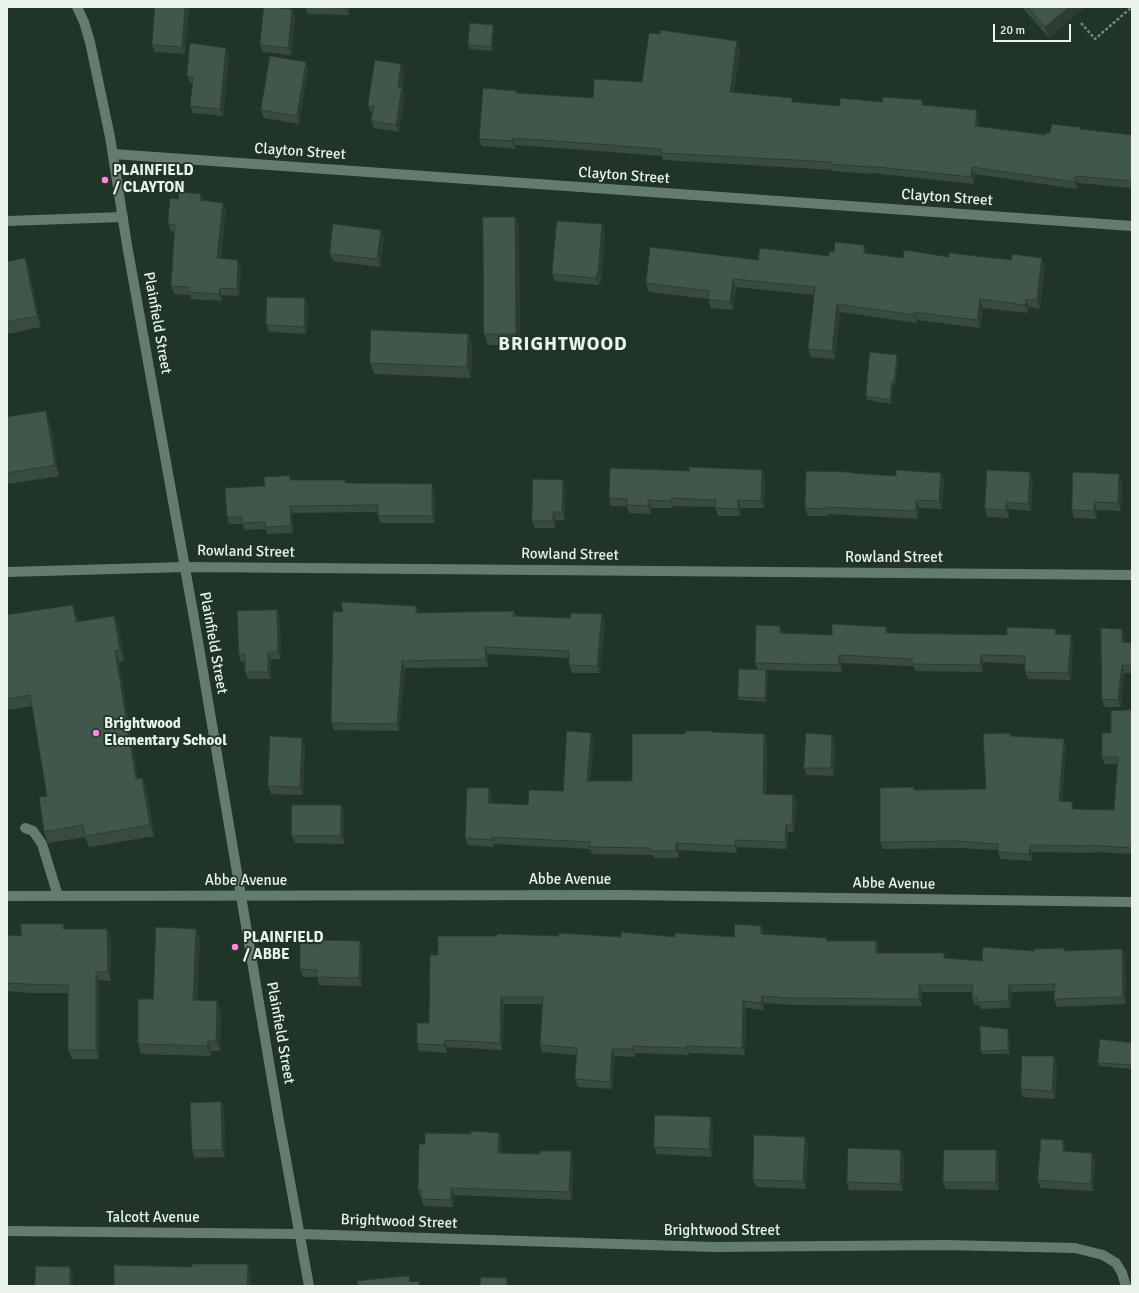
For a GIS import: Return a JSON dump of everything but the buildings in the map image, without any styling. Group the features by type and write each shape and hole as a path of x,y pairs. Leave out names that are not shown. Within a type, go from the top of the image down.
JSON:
{"street":[{"name":"Plainfield Street","path":"77,7 90,42 113,154 309,1286"},
{"name":"Clayton Street","path":"113,154 1132,226"},
{"path":"7,221 123,217"},
{"name":"Rowland Street","path":"7,572 185,566 1132,575"},
{"path":"25,828 33,831 42,844 58,896"},
{"name":"Abbe Avenue","path":"7,896 624,895 1132,902"},
{"name":"Talcott Avenue","path":"7,1232 300,1234"},
{"name":"Brightwood Street","path":"300,1234 714,1247 945,1245 1075,1248 1102,1255 1116,1263 1122,1273 1126,1286"}],"path":[{"path":"1081,23 1095,39 1132,7"}],"place":[{"name":"PLAINFIELD / CLAYTON","path":"105,180"},
{"name":"Brightwood Elementary School","path":"96,733"},
{"name":"PLAINFIELD / ABBE","path":"235,947"}],"district":[{"name":"BRIGHTWOOD","path":"563,345"}]}
